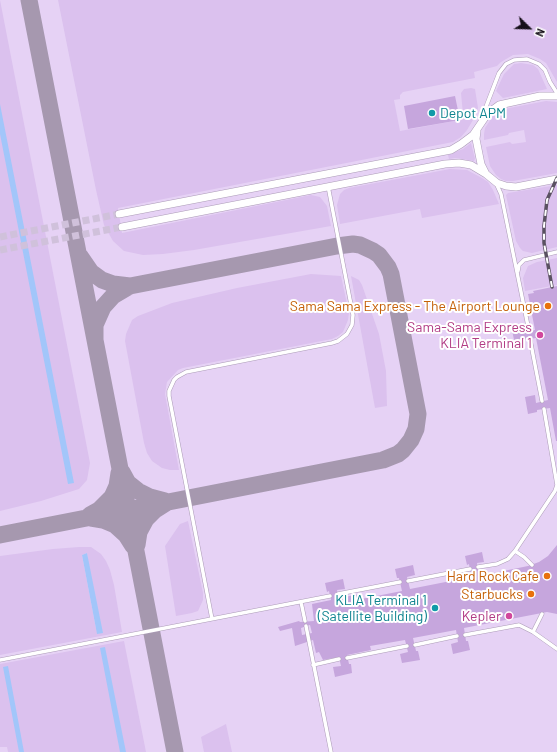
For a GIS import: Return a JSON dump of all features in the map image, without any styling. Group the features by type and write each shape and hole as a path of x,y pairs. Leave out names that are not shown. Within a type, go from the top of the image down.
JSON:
{"street":[{"path":"118,214 451,150 473,135 488,113 500,106 540,96 557,96"},
{"path":"478,126 476,139 481,164 486,174"},
{"path":"122,227 452,163 471,165 501,185 511,187 557,179"}],"lane":[{"path":"478,126 499,73 506,64 514,60 527,59 539,64 545,70 550,82 557,92"},
{"path":"492,179 501,194 528,331"},
{"path":"212,619 169,391 174,380 186,372 332,343 338,341 347,334 352,325 353,314 328,186"},
{"path":"517,272 519,265 524,260 557,252"},
{"path":"530,339 542,401"},
{"path":"478,567 505,561 515,551 551,497 556,485 544,409"},
{"path":"515,551 532,565"},
{"path":"408,581 470,569"},
{"path":"338,594 400,582"},
{"path":"0,660 330,596"},
{"path":"301,602 305,621"},
{"path":"533,632 542,614"},
{"path":"465,635 516,625 523,626 557,649"},
{"path":"306,626 331,752"},
{"path":"414,644 457,636"},
{"path":"347,658 407,646"},
{"path":"313,665 339,660"}],"shaded area":[{"path":"0,0 557,0 557,752 0,752"},
{"path":"0,0 90,463 87,480 79,489 41,501 0,511"},
{"path":"58,0 557,0 557,82 546,63 540,59 528,54 513,55 497,66 474,72 475,78 403,92 400,95 400,99 394,100 400,131 460,120 459,115 463,114 461,93 464,89 475,89 478,108 476,115 467,130 461,137 453,142 118,208 122,233 311,195 320,197 327,206 331,226 194,250 143,255 124,251 113,241 104,225"},
{"path":"521,63 533,65 538,69 547,89 503,98 496,91 504,74 514,64"},
{"path":"546,101 557,102 557,173 513,181 501,179 496,175 490,166 486,147 510,142 512,144 526,142 524,130 484,140 485,128 493,116 504,109"},
{"path":"471,143 475,159 474,161 455,158 449,159 448,155 463,149"},
{"path":"450,169 467,170 488,182 499,204 422,218 420,209 340,224 337,205 340,194 344,190"},
{"path":"557,185 557,247 532,253 523,251 516,241 506,195 508,193"},
{"path":"557,258 557,285 525,291 523,278 528,266 537,262"},
{"path":"311,274 341,276 349,313 343,332 332,339 178,370 167,382 165,394 179,470 162,468 152,461 147,453 144,443 125,341 126,334 132,320 138,316 172,303 237,288"},
{"path":"351,276 359,280 362,285 379,334 386,371 387,406 375,408"},
{"path":"188,521 203,593 203,600 198,611 176,616 165,546 180,524"},
{"path":"91,547 101,554 110,570 122,632 0,655 0,556 53,549","holes":["87,553 97,634 82,555"]},
{"path":"124,641 146,752 8,752 7,747 0,747 0,664"},
{"path":"226,724 232,752 204,752 201,737"}],"water":[{"path":"0,104 74,483 68,484 0,134"},
{"path":"87,553 103,633 97,634 82,555"},
{"path":"105,647 126,752 120,752 100,648"},
{"path":"8,666 24,752 19,752 3,667"}],"building":[{"name":"Depot APM","path":"455,96 460,120 408,129 404,106"},
{"path":"557,286 556,441 550,408 537,410 537,412 528,414 525,397 535,395 536,403 548,400 536,338 523,340 524,342 515,344 511,326 521,325 522,332 535,330 528,294 534,293 533,291"},
{"name":"KLIA Terminal 1 (Satellite Building)","path":"557,545 557,614 547,612 464,628 466,641 468,641 470,650 453,654 451,644 458,642 456,630 413,638 420,660 402,663 400,654 408,652 405,640 370,646 371,650 347,655 349,664 351,664 352,673 335,677 333,667 341,666 339,657 323,660 319,652 316,653 313,640 295,646 292,628 280,631 278,627 299,621 314,621 312,604 331,600 325,583 343,579 345,589 337,590 339,598 360,594 361,599 402,591 395,569 413,565 415,575 407,577 410,589 471,577 469,564 467,565 465,556 482,552 484,562 477,563 479,576 528,566 539,562 548,556","holes":["310,625 312,633 302,635 301,628"]}],"taxiway":[{"path":"29,0 175,752"},
{"path":"0,535 383,460 398,454 403,450 411,440 416,429 418,414 391,274 388,267 379,255 360,245 353,244 337,246 130,286 113,296 103,307 95,325 95,339"},
{"path":"80,256 91,272 102,280 113,284 130,286"},
{"path":"122,472 128,483 138,491 150,497 165,501"},
{"path":"90,515 99,510 112,497 117,486 119,473"},
{"path":"137,545 139,532 146,519 155,510 166,503"},
{"path":"91,518 103,520 115,525 126,535 133,546"}],"tunnel":[{"path":"0,237 119,214"},
{"path":"0,250 122,227"}],"railway":[{"path":"552,287 544,243 544,226 547,200 557,178"}],"place":[{"name":"Depot APM","path":"432,113"},
{"name":"Sama Sama Express - The Airport Lounge","path":"548,306"},
{"name":"Sama-Sama Express KLIA Terminal 1","path":"540,335"},
{"name":"Hard Rock Cafe","path":"547,576"},
{"name":"Starbucks","path":"531,594"},
{"name":"KLIA Terminal 1 (Satellite Building)","path":"435,608"},
{"name":"Kepler","path":"509,616"}]}
